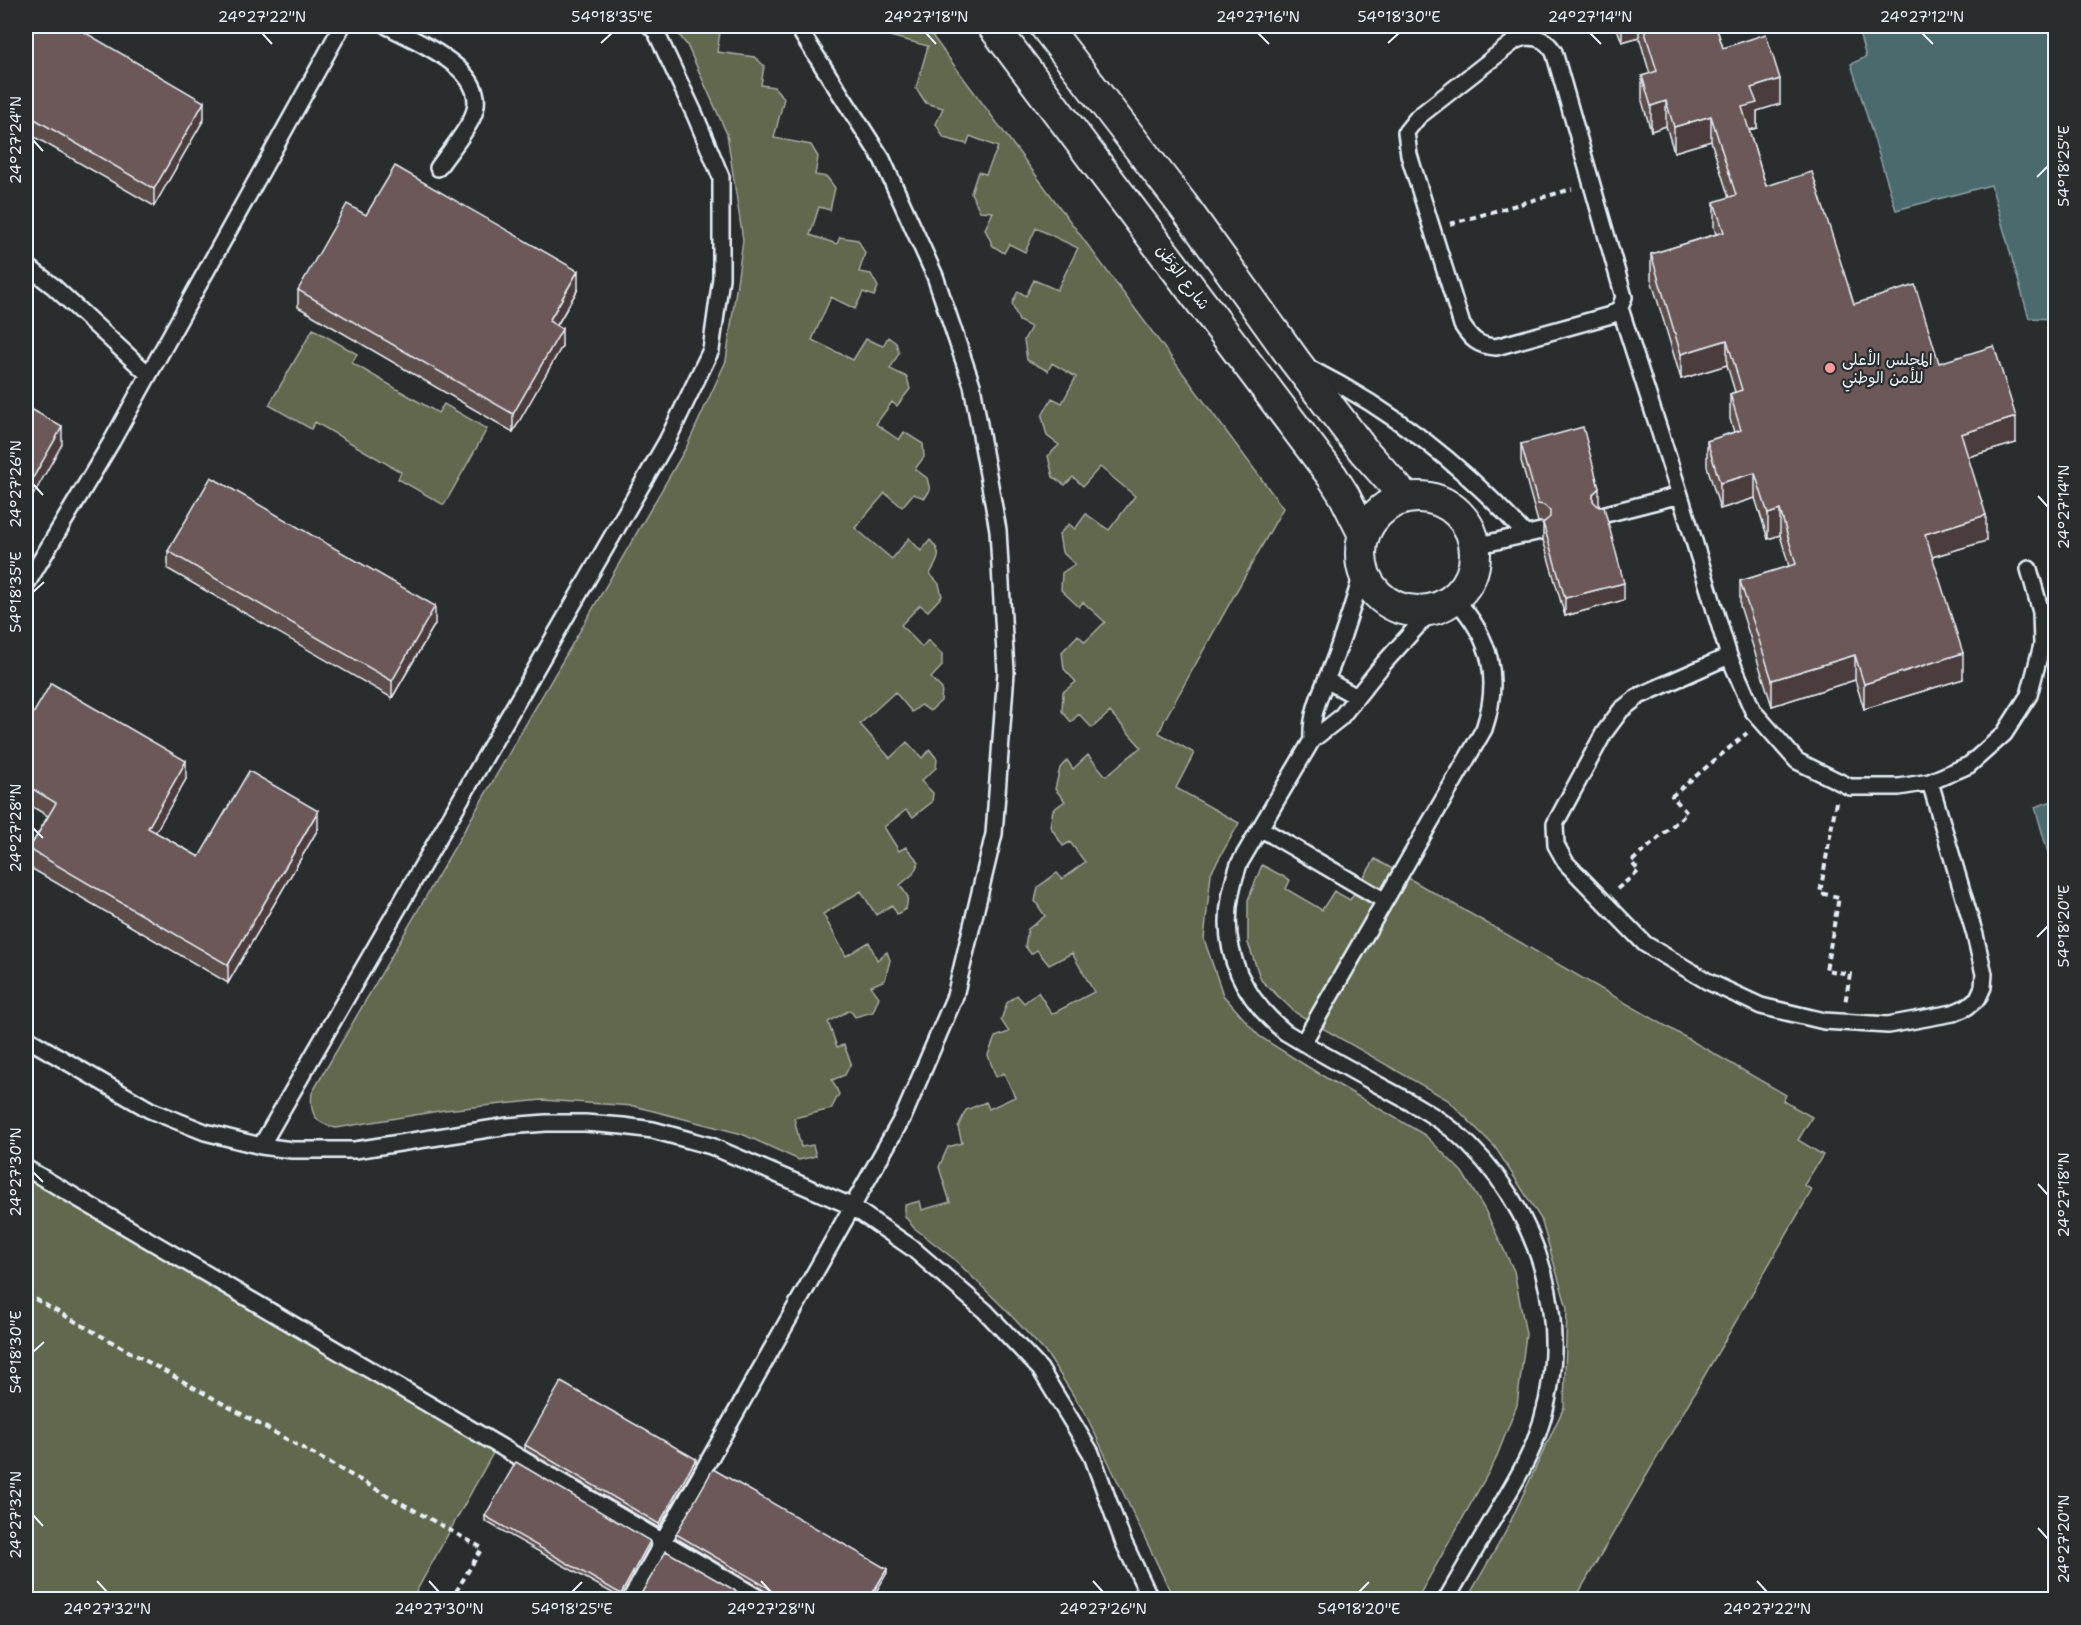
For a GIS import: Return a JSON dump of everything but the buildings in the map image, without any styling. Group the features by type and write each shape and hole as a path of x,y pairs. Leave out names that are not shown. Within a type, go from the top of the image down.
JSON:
{"street":[{"name":"شارع الوَطَن","path":"993,26 1326,467 1344,495 1364,535"},
{"path":"1045,26 1182,204 1295,361 1376,467 1406,498"},
{"path":"1406,498 1430,498 1451,507 1467,524 1475,546 1474,569 1463,590 1443,604 1407,611 1384,601 1368,582 1360,558 1364,535 1376,515 1395,501 1406,498"}],"lane":[{"path":"26,585 111,441 342,26"},
{"path":"387,26 452,62 470,80 475,90 477,103 473,117 438,168"},
{"path":"261,1146 667,441 711,350 721,278 721,177 656,32 650,26"},
{"path":"630,1599 904,1115 955,996 994,834 1006,672 998,530 972,385 935,276 882,159 797,26"},
{"path":"1620,309 1611,315 1496,347 1485,346 1474,341 1462,325 1409,155 1406,132 1411,124 1427,110 1516,40 1537,37 1547,43 1554,52 1624,297 1620,309 1729,656 1753,711 1797,761 1850,787 1899,787 1930,782 1969,765 2004,734 2029,695 2042,645 2041,612 2029,569"},
{"path":"26,265 70,300 148,374"},
{"path":"1295,361 1372,403 1420,436 1533,533 1475,546"},
{"path":"1602,515 1680,495"},
{"path":"1312,740 1311,725 1314,711 1353,606 1363,570"},
{"path":"1303,1043 1484,729 1493,690 1492,669 1487,650 1469,614 1443,604 1384,663 1332,727 1312,740 1239,864 1232,884 1227,925 1235,966 1244,985 1269,1019 1303,1043 1427,1112 1476,1151 1496,1175 1524,1219 1540,1258 1553,1319 1551,1381 1542,1421 1522,1469 1446,1599"},
{"path":"1729,656 1640,696 1621,710 1604,733 1555,824 1556,845 1566,863 1645,944 1707,981 1761,1006 1824,1021 1888,1025 1953,1013 1967,1007 1978,998 1983,987 1984,974 1975,935 1930,782"},
{"path":"1326,680 1357,697"},
{"path":"1260,828 1385,901"},
{"path":"26,1038 150,1110 205,1132 261,1146 303,1150 355,1150 508,1126 575,1123 623,1126 682,1137 711,1146 851,1206 912,1248 969,1297 1040,1369 1091,1453 1123,1541 1151,1599"},
{"path":"26,1168 762,1599"}],"path":[{"path":"1432,230 1592,183"},
{"path":"1602,900 1639,871 1631,862 1687,813 1672,796 1761,721"},
{"path":"1840,782 1820,893 1839,897 1826,970 1850,974 1842,1022"},
{"path":"26,1294 482,1548 451,1599"}],"green space":[{"path":"672,26 721,26 717,52 755,57 764,66 761,85 774,87 784,98 774,138 811,145 818,157 815,175 827,177 835,188 830,210 819,207 810,235 837,244 840,237 858,240 865,253 859,272 871,274 878,287 874,296 863,292 855,309 831,297 812,340 853,360 866,339 883,346 888,337 896,343 899,353 890,369 907,377 910,389 897,406 892,402 876,424 899,440 904,432 923,444 924,457 915,469 927,478 930,490 925,498 913,494 902,507 885,493 855,528 892,559 909,538 921,551 930,540 937,549 938,557 930,574 939,584 942,596 928,611 920,605 901,625 922,647 928,640 942,654 942,666 931,678 942,689 941,701 930,711 921,705 912,712 895,692 860,724 890,758 907,742 922,758 930,750 937,759 936,768 921,781 933,793 932,802 913,817 906,810 884,827 899,851 906,847 919,862 913,874 900,885 908,897 906,909 897,914 892,905 876,915 861,891 823,914 846,956 869,942 877,960 887,952 890,960 885,980 871,986 879,997 873,1012 855,1017 850,1010 828,1022 837,1047 844,1045 851,1063 845,1075 832,1080 839,1094 831,1109 794,1118 801,1147 813,1145 816,1156 799,1160 742,1134 634,1106 542,1100 445,1110 336,1128 329,1126 315,1117 311,1100 312,1093 686,448 726,361 743,240 727,134 687,45"},
{"path":"882,26 925,26 1283,508 1159,733 1194,753 1176,788 1239,823 1211,873 1204,939 1223,995 1259,1036 1425,1135 1462,1172 1485,1210 1514,1271 1526,1334 1517,1405 1495,1461 1417,1599 1174,1599 1086,1415 1047,1354 954,1259 913,1227 905,1216 905,1205 920,1201 922,1210 950,1202 939,1167 948,1147 962,1143 958,1127 966,1110 986,1102 989,1109 1015,1097 1004,1073 996,1077 988,1055 995,1037 1009,1032 1001,1020 1007,1003 1017,995 1024,1003 1038,992 1052,1014 1094,992 1072,953 1049,965 1037,950 1031,954 1025,946 1028,929 1045,916 1035,901 1038,887 1057,873 1062,879 1085,862 1070,842 1063,846 1050,826 1053,810 1065,801 1055,789 1060,768 1067,760 1073,769 1088,755 1106,776 1141,747 1110,712 1092,728 1079,714 1071,722 1062,711 1063,692 1076,682 1064,669 1062,652 1078,635 1085,642 1105,622 1083,602 1079,607 1061,590 1062,573 1075,564 1062,552 1059,534 1069,524 1075,529 1086,514 1109,530 1135,496 1100,467 1083,486 1073,477 1065,485 1053,477 1048,456 1059,445 1047,436 1042,416 1052,398 1062,403 1076,377 1052,363 1048,371 1027,360 1024,340 1031,327 1019,321 1012,304 1018,291 1026,296 1034,280 1057,290 1078,248 1036,228 1025,252 1009,244 1004,253 993,246 985,229 993,212 980,211 971,193 978,172 986,174 998,147 970,136 967,144 944,138 936,124 943,108 926,103 916,88 928,46 890,36"},
{"path":"313,329 357,354 352,363 438,413 444,404 487,429 444,505 398,479 401,472 315,422 311,429 269,405"},
{"path":"1375,859 1786,1095 1783,1101 1812,1117 1798,1140 1823,1155 1804,1185 1812,1190 1575,1599 1467,1599 1505,1533 1564,1407 1567,1308 1541,1219 1495,1147 1448,1100 1296,1013 1261,980 1248,943 1248,900 1262,865 1290,880 1286,889 1322,910 1334,891 1350,900"},
{"path":"26,1168 498,1444 412,1599 26,1600"}],"water":[{"path":"1857,26 2055,26 2055,319 2029,318 1991,185 1896,210 1851,64 1866,57"},
{"path":"2056,800 2055,877 2035,807"}],"place":[{"name":"المجلس الأعلى للأمن الوطني","path":"1830,368"}]}
